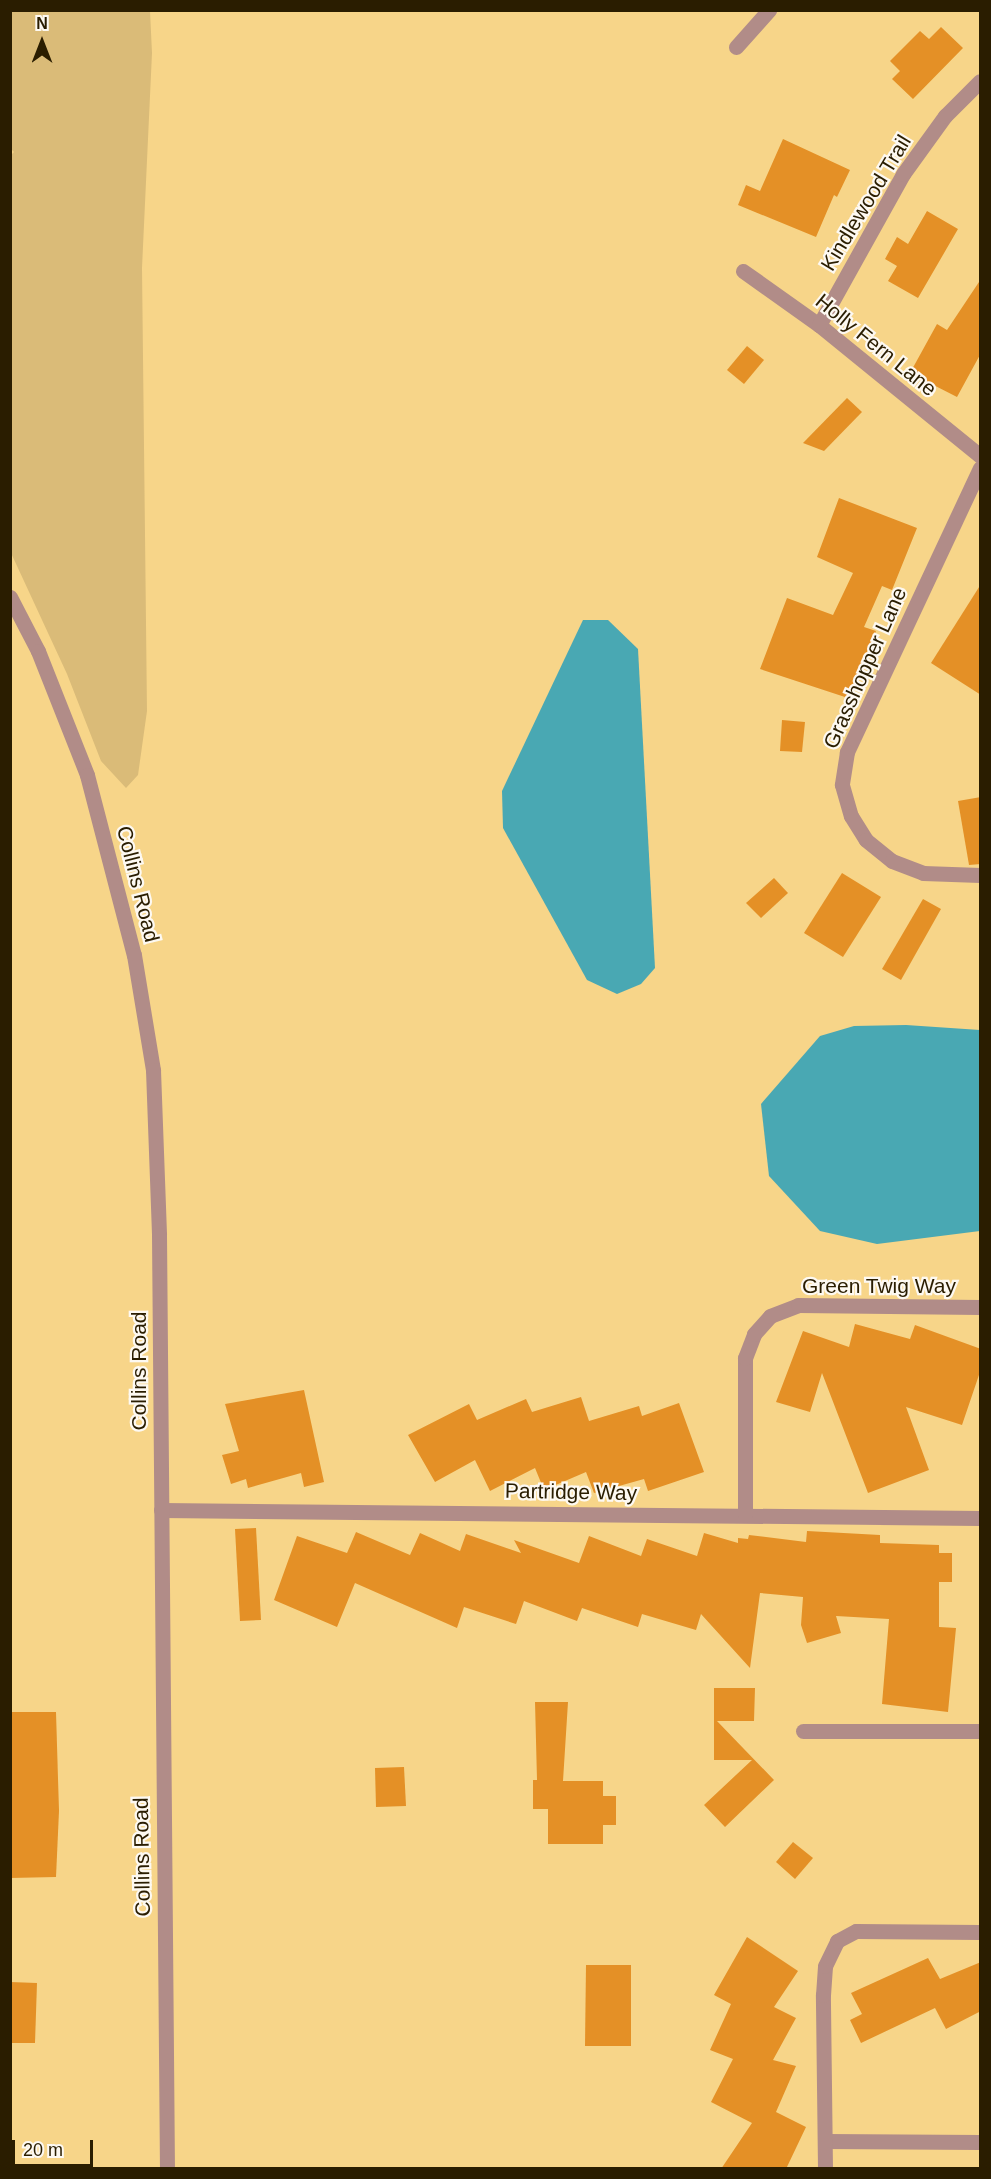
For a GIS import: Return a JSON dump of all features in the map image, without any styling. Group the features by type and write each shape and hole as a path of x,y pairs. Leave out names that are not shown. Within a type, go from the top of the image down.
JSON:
{"street":[{"path":"736,47 769,10"},
{"name":"Kindlewood Trail","path":"819,325 903,174 945,116 981,81"},
{"name":"Holly Fern Lane","path":"742,271 819,325 981,456"},
{"name":"Grasshopper Lane","path":"981,468 847,752 842,785 851,816 866,840 892,861 923,873 981,875"},
{"name":"Collins Road","path":"10,597 38,651 87,775 111,855 143,1007 157,1143 167,2169"},
{"name":"Green Twig Way","path":"745,1515 745,1358 754,1334 770,1316 798,1305 981,1307"},
{"name":"Partridge Way","path":"161,1510 981,1518"},
{"path":"803,1731 981,1731"},
{"path":"825,2169 823,1995 825,1966 837,1941 856,1931 981,1932"},
{"path":"825,2141 981,2142"}],"shaded area":[{"path":"11,10 150,11 152,53 142,268 147,711 138,775 126,788 101,761 67,674 11,553 10,156 14,152 10,148"}],"water":[{"path":"583,620 608,620 638,649 655,968 641,984 617,994 587,980 503,828 502,791"},
{"path":"906,1025 980,1030 980,1231 877,1244 820,1231 769,1176 761,1104 820,1036 854,1026"}],"building":[{"path":"941,27 963,48 913,99 892,79 900,71 890,61 920,31 929,39"},
{"path":"783,139 850,170 837,197 834,195 816,237 738,205 746,185 760,191"},
{"path":"927,211 958,229 918,298 888,281 897,266 885,259 897,237 908,244"},
{"path":"981,279 981,353 957,397 910,373 937,324 947,330"},
{"path":"747,346 764,360 744,384 727,370"},
{"path":"847,398 862,412 824,451 803,443"},
{"path":"839,498 917,528 892,590 882,586 864,627 876,631 848,698 760,669 787,598 833,615 853,573 817,557"},
{"path":"981,584 981,695 931,663"},
{"path":"782,720 805,722 802,752 780,751"},
{"path":"981,797 981,864 969,865 958,801"},
{"path":"842,873 881,897 843,957 804,933"},
{"path":"774,878 788,893 761,918 746,903"},
{"path":"923,899 941,909 901,980 882,969"},
{"path":"855,1324 910,1339 915,1325 981,1349 981,1369 962,1425 906,1407 929,1470 868,1493 822,1373 810,1412 776,1402 803,1331 849,1347"},
{"path":"304,1390 324,1482 304,1487 301,1473 248,1488 246,1479 231,1484 222,1455 239,1451 225,1404"},
{"path":"581,1397 589,1421 639,1406 642,1416 679,1403 704,1472 648,1491 644,1479 594,1493 586,1472 544,1490 535,1468 490,1491 475,1460 435,1482 408,1435 469,1404 477,1420 526,1399 532,1412"},
{"path":"256,1528 261,1620 240,1621 235,1529"},
{"path":"807,1531 880,1535 880,1543 939,1545 939,1553 952,1553 952,1582 939,1582 939,1627 956,1628 948,1712 882,1704 889,1619 836,1616 841,1633 807,1643 801,1625 803,1597 760,1593 750,1668 701,1614 696,1630 642,1614 638,1627 582,1608 577,1621 524,1601 516,1624 464,1607 457,1628 355,1583 337,1627 274,1600 297,1536 347,1553 356,1532 410,1555 420,1533 460,1551 466,1534 521,1553 514,1540 579,1563 589,1536 641,1556 647,1539 697,1556 704,1533 738,1543 738,1538 748,1539 749,1535 806,1542"},
{"path":"714,1688 755,1688 754,1721 717,1721 774,1780 725,1827 704,1805 752,1760 714,1760"},
{"path":"535,1702 568,1702 563,1781 603,1781 603,1796 616,1796 616,1825 603,1825 603,1844 548,1844 548,1809 533,1809 533,1780 537,1780"},
{"path":"10,1712 56,1712 59,1811 56,1877 10,1878"},
{"path":"404,1767 406,1806 376,1807 375,1768"},
{"path":"793,1842 813,1858 795,1879 776,1862"},
{"path":"747,1937 798,1971 774,2007 796,2018 773,2060 796,2066 776,2112 806,2127 786,2169 721,2169 752,2123 711,2102 733,2059 710,2050 731,2004 714,1995"},
{"path":"928,1958 940,1979 981,1962 981,2011 946,2029 935,2008 861,2043 850,2020 862,2014 851,1993"},
{"path":"586,1965 631,1965 631,2046 585,2046"},
{"path":"10,1982 37,1983 35,2043 10,2043"}]}
